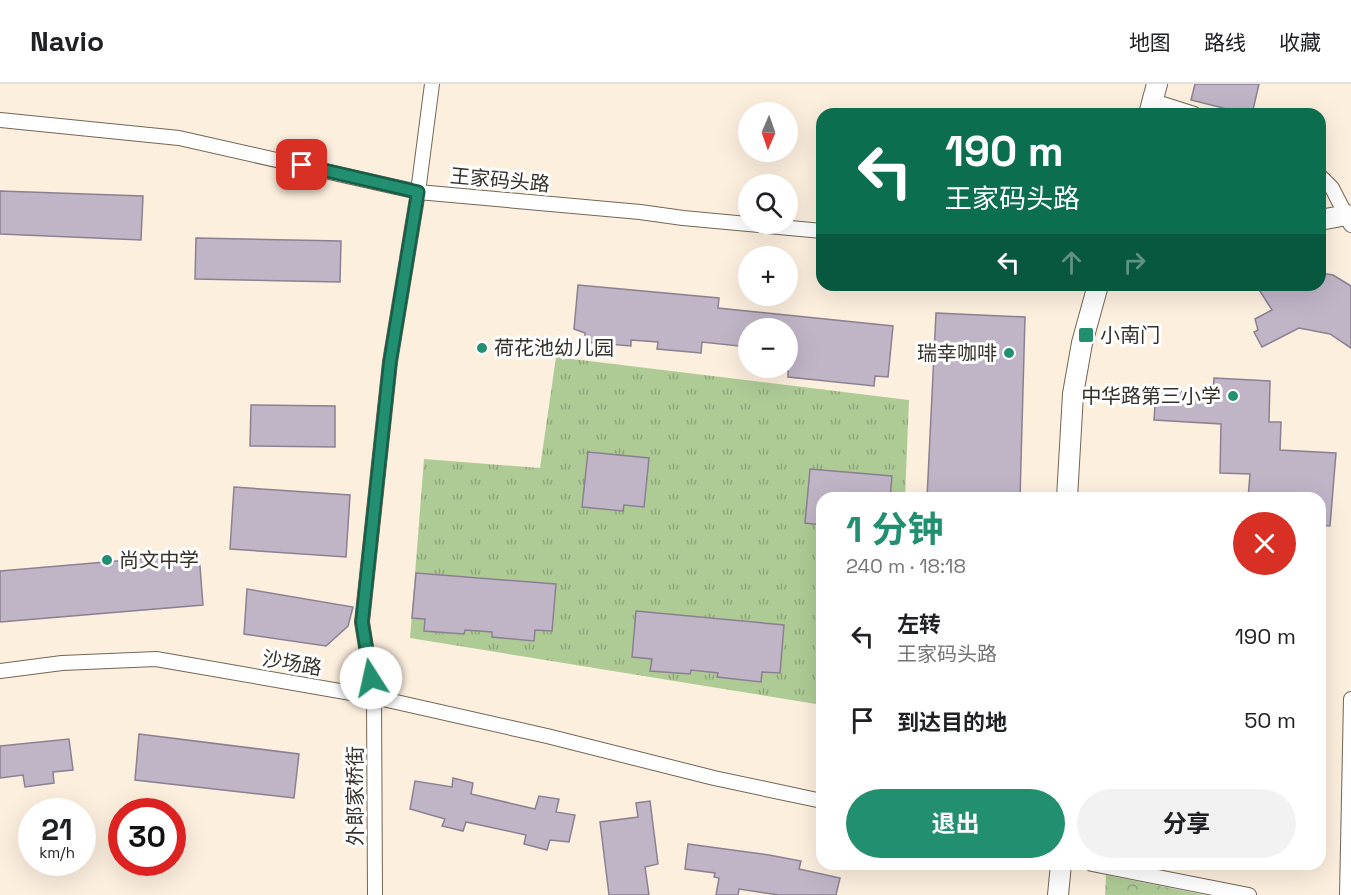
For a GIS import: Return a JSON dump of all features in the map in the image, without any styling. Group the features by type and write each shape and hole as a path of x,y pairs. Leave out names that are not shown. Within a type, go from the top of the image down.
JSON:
{"street":[{"name":"外郎家桥街","path":"375,895 374,697 362,622 390,362 418,192 432,84"},
{"path":"1153,100 1176,108"},
{"name":"王家码头路","path":"0,120 179,138 418,192 816,230"},
{"path":"1326,182 1332,188 1349,220 1326,220"},
{"path":"1067,492 1073,394 1082,343 1096,291"},
{"name":"沙场路","path":"0,671 62,663 156,659 374,697 547,736 714,778 816,800"},
{"path":"1347,895 1351,699"},
{"path":"1058,895 1060,870"},
{"path":"1122,870 1249,895"}],"green space":[{"path":"556,357 909,400 905,492 816,492 816,704 410,638 424,459 540,468"},
{"path":"1106,875 1205,895 1105,895"}],"building":[{"path":"1195,84 1259,84 1253,108 1223,108 1191,100"},
{"path":"0,191 143,196 141,240 0,234"},
{"path":"196,238 341,241 340,282 195,279"},
{"path":"1326,274 1333,275 1351,286 1351,348 1330,334 1299,328 1262,347 1254,332 1258,330 1255,319 1272,310 1260,291 1326,291"},
{"path":"578,285 719,298 718,308 893,326 888,377 875,376 874,386 798,378 798,318 738,318 738,346 702,342 701,353 657,349 658,342 631,340 631,346 585,342 585,333 574,329"},
{"path":"936,313 1025,317 1020,492 927,492"},
{"path":"1214,378 1270,381 1269,422 1281,422 1280,450 1336,453 1330,526 1326,526 1326,492 1248,492 1250,474 1220,473 1221,424 1154,420 1156,391 1213,392"},
{"path":"251,405 335,406 335,447 250,446"},
{"path":"588,452 649,458 644,507 624,505 623,511 582,507"},
{"path":"810,469 892,476 891,492 816,492 816,524 805,523"},
{"path":"234,487 350,495 346,557 230,549"},
{"path":"199,554 203,605 0,622 0,571"},
{"path":"416,573 556,584 552,631 535,630 534,641 492,637 492,632 465,630 464,634 424,631 425,619 412,618"},
{"path":"247,589 353,607 348,626 326,646 244,634"},
{"path":"636,611 784,625 780,673 762,672 761,682 717,677 718,673 691,670 690,674 650,671 652,659 632,657"},
{"path":"139,734 299,754 294,798 135,780"},
{"path":"69,739 73,770 53,772 54,783 25,787 23,775 0,778 0,746"},
{"path":"453,778 473,783 471,794 535,809 539,796 559,799 556,812 575,815 569,842 550,840 547,850 524,844 526,835 466,822 463,831 442,826 445,819 410,809 415,781 452,787"},
{"path":"650,801 658,864 645,867 649,895 609,895 600,822 638,817 636,803"},
{"path":"688,844 801,861 799,869 840,878 836,895 779,895 739,889 738,895 716,895 719,878 714,877 715,873 685,869"}],"place":[{"name":"小南门","path":"1086,335"},
{"name":"荷花池幼儿园","path":"482,348"},
{"name":"瑞幸咖啡","path":"1009,353"},
{"name":"中华路第三小学","path":"1233,396"},
{"name":"尚文中学","path":"107,560"}],"route":[{"path":"302,165 418,192 390,362 362,622 371,678"}]}
